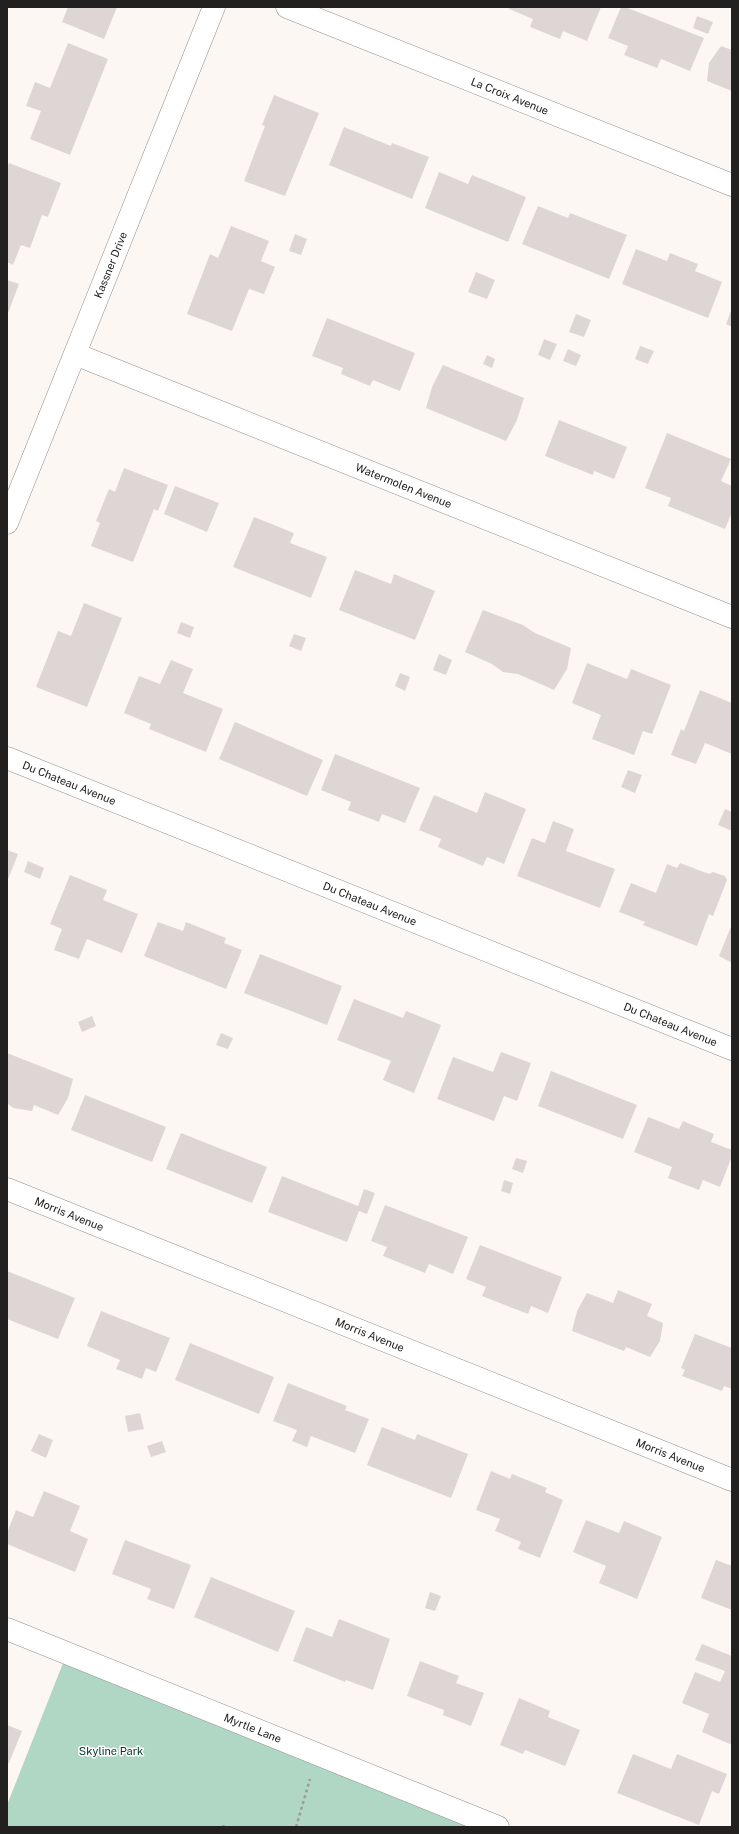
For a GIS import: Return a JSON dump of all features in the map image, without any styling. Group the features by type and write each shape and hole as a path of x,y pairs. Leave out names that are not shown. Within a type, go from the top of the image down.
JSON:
{"street":[{"name":"Kassner Drive","path":"7,523 214,7"},
{"name":"La Croix Avenue","path":"287,7 732,185"},
{"name":"Watermolen Avenue","path":"75,354 732,617"},
{"name":"Du Chateau Avenue","path":"7,758 732,1049"},
{"name":"Morris Avenue","path":"7,1189 732,1480"},
{"name":"Myrtle Lane","path":"7,1629 498,1827"}],"path":[{"path":"296,1827 307,1788 319,1755"}],"green space":[{"name":"Skyline Park","path":"67,1653 498,1827 7,1827 7,1805"}],"building":[{"path":"68,7 117,7 104,39 62,22"},
{"path":"510,7 601,7 587,41 563,31 560,39 530,27 533,19 509,9"},
{"path":"621,7 625,7 704,38 690,71 661,59 657,68 624,55 628,46 608,38"},
{"path":"697,16 713,22 708,34 693,28"},
{"path":"68,43 108,59 70,155 30,139 41,111 26,106 35,82 50,88"},
{"path":"721,46 732,50 732,91 707,81 709,63"},
{"path":"274,95 319,113 285,196 244,181 265,126 262,125"},
{"path":"344,127 391,146 392,143 429,157 412,199 329,165"},
{"path":"9,163 61,183 48,217 42,215 30,248 21,245 13,265 7,262 7,168"},
{"path":"439,172 468,184 472,175 526,197 508,242 425,208"},
{"path":"538,206 568,218 570,213 627,235 609,279 522,244"},
{"path":"231,226 269,241 261,261 275,267 264,294 249,289 232,331 187,314 210,254 218,258"},
{"path":"295,234 307,239 301,255 289,251"},
{"path":"636,249 667,261 670,253 698,264 695,271 722,282 708,318 622,284"},
{"path":"476,272 495,280 487,299 468,292"},
{"path":"7,280 19,284 7,316"},
{"path":"732,308 732,327 726,324"},
{"path":"576,314 591,320 584,337 569,332"},
{"path":"327,318 415,353 400,391 373,380 370,386 341,374 343,368 312,356"},
{"path":"544,339 557,344 550,360 538,355"},
{"path":"640,346 654,351 648,364 635,359"},
{"path":"568,349 581,355 576,366 563,361"},
{"path":"487,355 495,359 492,368 483,364"},
{"path":"443,365 524,398 517,420 506,441 426,408 432,387"},
{"path":"559,420 627,447 614,479 594,471 593,475 545,456"},
{"path":"667,433 731,459 721,481 732,486 732,512 725,529 668,506 671,498 645,488"},
{"path":"124,468 168,485 158,511 154,509 133,562 91,546 100,523 96,521 109,489 115,492"},
{"path":"175,486 219,503 207,532 164,514"},
{"path":"254,517 294,533 290,543 327,557 311,598 233,567"},
{"path":"355,570 391,584 394,574 435,591 415,640 339,610"},
{"path":"84,603 122,618 87,707 36,687 58,631 71,636"},
{"path":"483,610 523,625 535,633 571,648 567,669 554,690 518,674 503,672 492,664 465,652"},
{"path":"181,622 194,627 190,638 177,633"},
{"path":"294,634 306,638 301,651 289,646"},
{"path":"439,654 452,660 446,675 433,670"},
{"path":"171,660 193,669 183,693 223,709 206,752 149,729 151,724 124,713 139,676 160,684"},
{"path":"587,663 627,679 631,669 671,685 652,734 643,731 634,755 592,739 601,715 572,703"},
{"path":"400,673 410,677 405,691 395,686"},
{"path":"700,690 732,703 732,754 705,743 696,764 671,755 681,729 684,731"},
{"path":"235,722 323,760 307,796 219,759"},
{"path":"335,754 420,788 405,823 382,814 379,822 348,810 351,802 321,790"},
{"path":"628,770 642,775 635,793 621,787"},
{"path":"485,792 526,809 504,864 487,857 483,866 438,847 441,839 419,830 434,795 477,813"},
{"path":"725,809 732,812 732,831 718,825"},
{"path":"553,821 574,829 566,851 615,869 600,908 517,876 532,838 545,843"},
{"path":"7,850 18,854 7,882"},
{"path":"28,861 44,868 40,879 24,872"},
{"path":"680,863 709,874 713,872 725,876 727,880 713,916 709,914 697,946 643,925 645,922 619,912 631,883 656,893 667,864 677,868"},
{"path":"70,875 107,890 103,900 138,914 122,953 87,939 79,959 54,950 62,929 50,924"},
{"path":"158,922 183,931 186,922 226,938 224,943 242,950 226,989 144,956"},
{"path":"732,924 732,963 719,956"},
{"path":"260,954 342,986 327,1025 244,993"},
{"path":"354,999 403,1018 406,1011 441,1025 414,1093 383,1080 391,1061 337,1040"},
{"path":"92,1016 96,1026 82,1032 78,1022"},
{"path":"221,1033 233,1038 228,1049 216,1045"},
{"path":"501,1052 531,1063 517,1101 504,1096 494,1121 437,1099 453,1057 493,1072"},
{"path":"7,1053 73,1079 68,1098 58,1115 34,1105 32,1111 13,1108 7,1103"},
{"path":"551,1071 637,1105 623,1139 538,1106"},
{"path":"85,1095 166,1127 152,1162 71,1130"},
{"path":"648,1117 679,1129 683,1121 714,1134 711,1142 732,1150 732,1156 720,1187 703,1180 699,1190 668,1178 672,1167 634,1152"},
{"path":"181,1133 267,1167 252,1203 166,1169"},
{"path":"516,1158 527,1161 523,1173 512,1169"},
{"path":"282,1176 358,1206 364,1189 375,1193 367,1214 359,1211 347,1242 268,1212"},
{"path":"504,1180 513,1183 510,1194 501,1191"},
{"path":"385,1205 468,1237 453,1274 429,1264 425,1273 383,1256 387,1247 371,1241"},
{"path":"480,1245 562,1277 548,1313 531,1306 528,1314 482,1296 486,1287 466,1279"},
{"path":"7,1271 75,1298 58,1339 7,1319"},
{"path":"618,1290 652,1304 647,1316 663,1323 660,1341 650,1357 626,1347 624,1351 572,1331 577,1311 587,1293 613,1303"},
{"path":"101,1311 170,1338 156,1372 146,1368 142,1379 116,1369 120,1360 87,1346"},
{"path":"695,1334 732,1348 732,1389 724,1386 722,1391 682,1376 685,1370 681,1368"},
{"path":"190,1343 274,1377 259,1414 175,1380"},
{"path":"288,1383 347,1406 345,1410 369,1419 355,1453 311,1436 307,1447 292,1441 297,1430 273,1421"},
{"path":"140,1413 144,1429 128,1432 125,1416"},
{"path":"382,1427 415,1440 417,1434 468,1454 451,1498 367,1465"},
{"path":"39,1434 53,1440 46,1458 31,1451"},
{"path":"162,1441 166,1452 151,1457 147,1446"},
{"path":"491,1471 510,1479 512,1474 547,1488 545,1492 563,1500 540,1558 518,1549 521,1542 495,1531 500,1519 476,1510"},
{"path":"44,1491 80,1506 70,1531 88,1539 75,1572 7,1544 7,1533 16,1510 33,1517"},
{"path":"586,1520 619,1533 624,1521 662,1537 637,1599 599,1583 606,1566 573,1552"},
{"path":"125,1540 191,1565 174,1609 147,1599 151,1589 112,1574"},
{"path":"716,1560 732,1566 732,1610 701,1598"},
{"path":"211,1577 295,1611 278,1652 194,1617"},
{"path":"430,1592 441,1596 435,1611 425,1608"},
{"path":"339,1619 390,1639 373,1690 346,1680 345,1682 293,1661 306,1627 332,1637"},
{"path":"702,1644 732,1656 732,1745 702,1732 709,1714 682,1703 695,1672 720,1682 725,1671 695,1660"},
{"path":"420,1661 459,1676 456,1683 484,1693 471,1726 443,1715 444,1710 407,1696"},
{"path":"519,1698 550,1711 548,1717 580,1730 565,1766 525,1750 523,1754 500,1745"},
{"path":"7,1725 22,1731 9,1763 7,1763"},
{"path":"633,1754 671,1769 677,1754 727,1774 719,1794 712,1791 699,1825 617,1793"}]}
